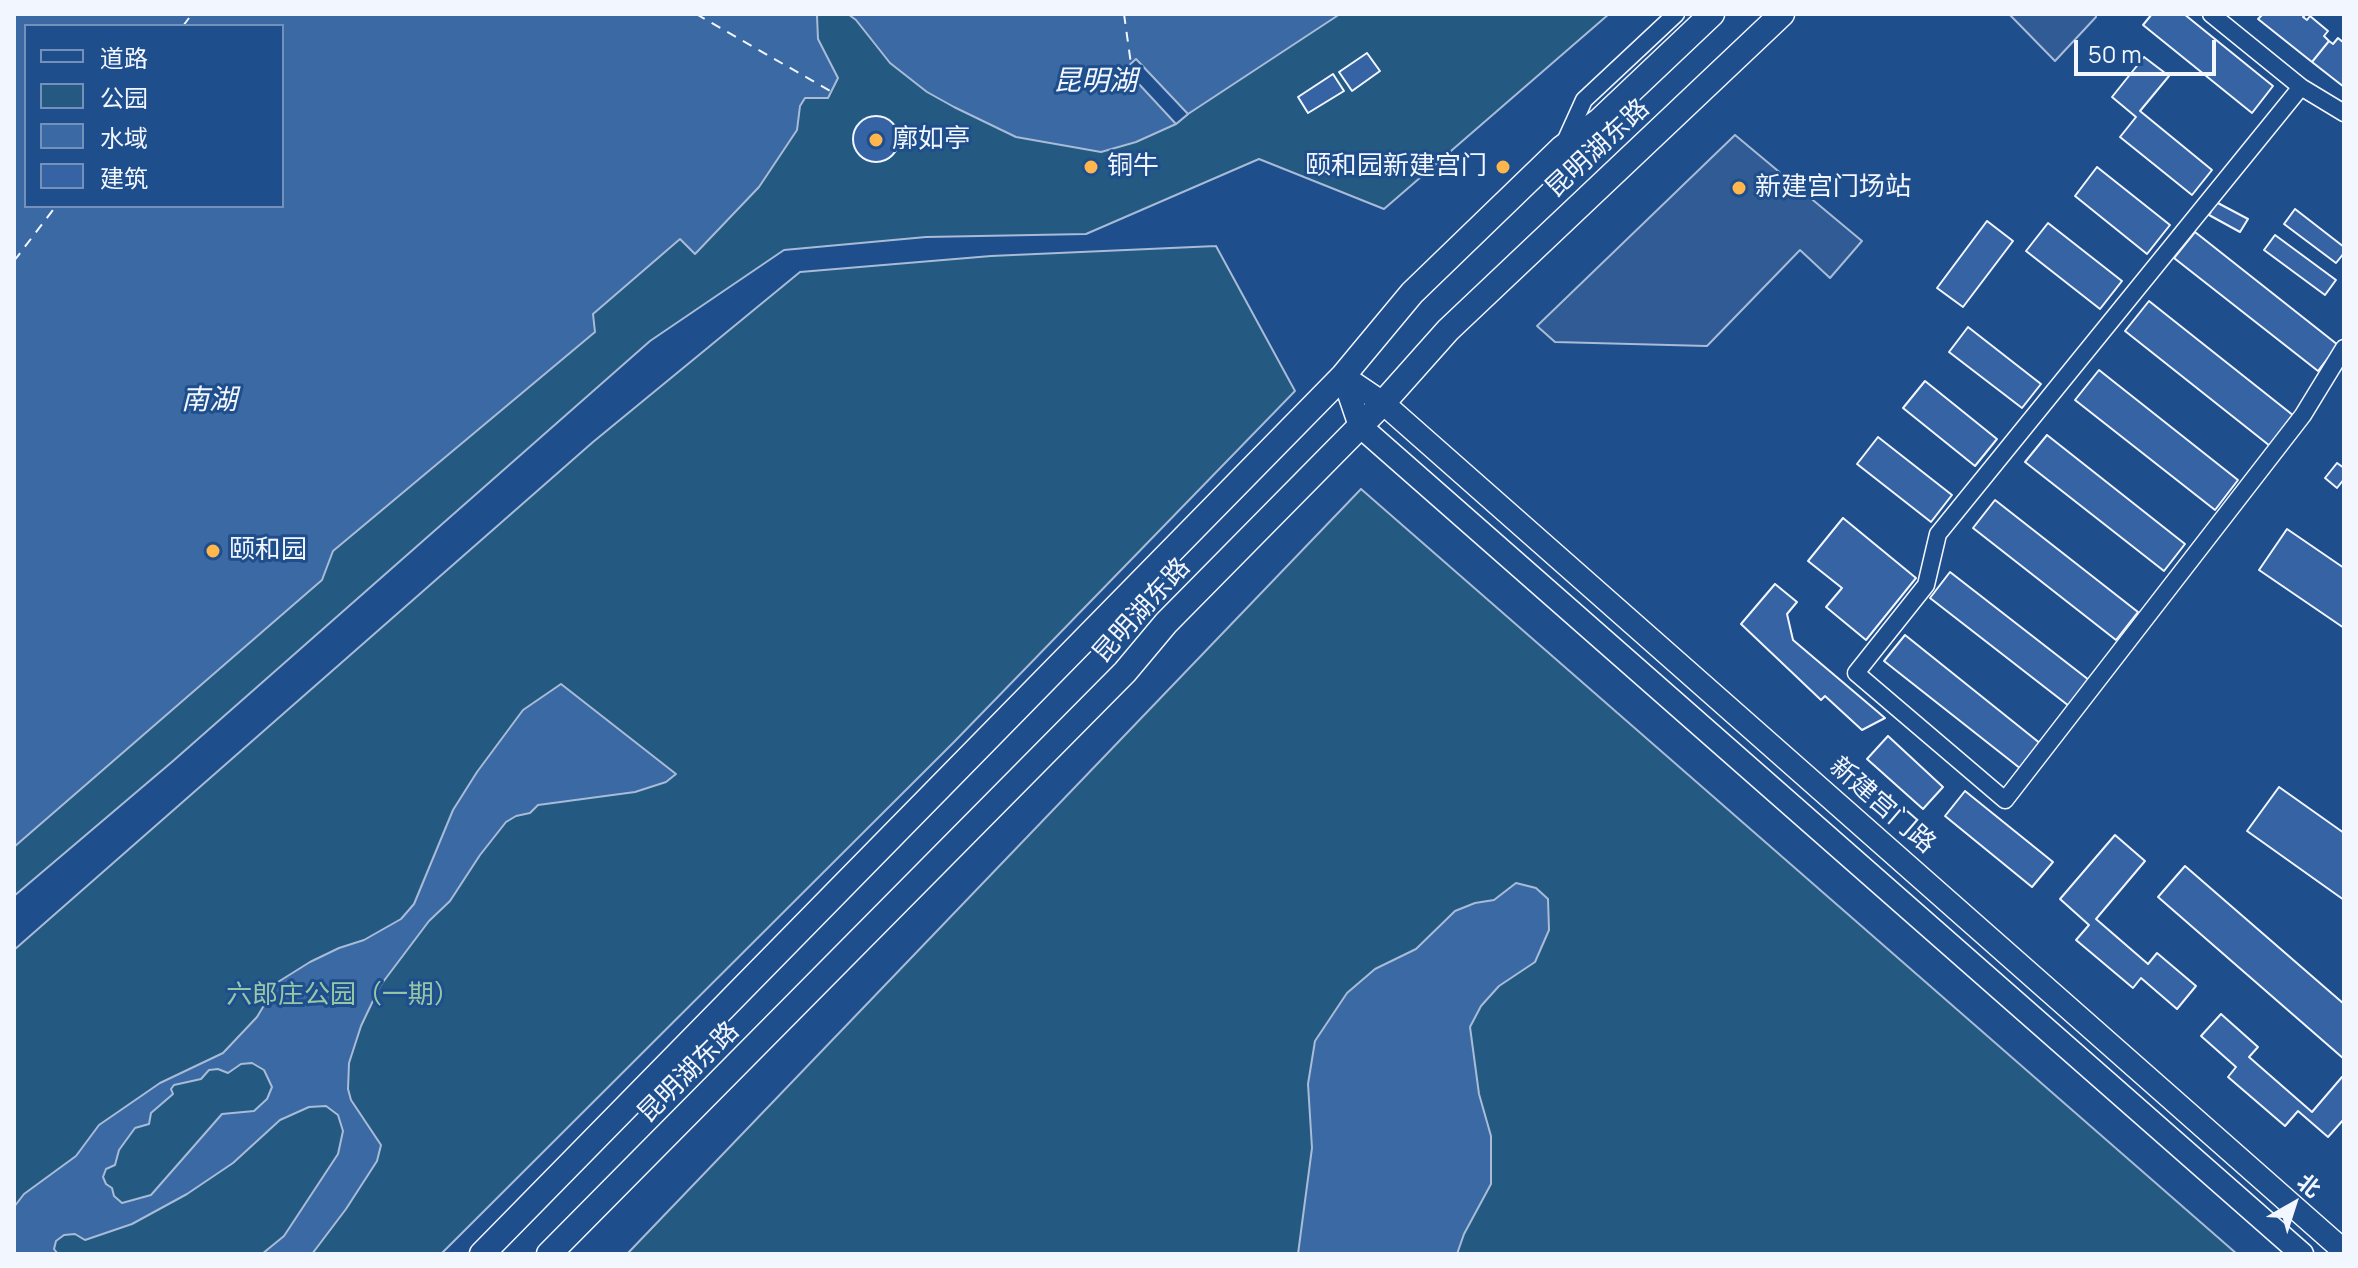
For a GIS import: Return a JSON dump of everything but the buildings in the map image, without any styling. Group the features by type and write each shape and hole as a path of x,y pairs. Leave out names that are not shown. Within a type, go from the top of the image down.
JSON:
{"main road":[{"name":"昆明湖东路","path":"482,1254 1343,376 1412,293 1562,148 1599,121 1712,14"},
{"name":"昆明湖东路","path":"549,1254 1125,672 1166,623 1383,403 1448,330 1782,14"}],"street":[{"path":"1562,148 1584,100 1676,14"},
{"path":"2211,14 2301,87 2344,113"},
{"path":"2301,87 1938,534 1926,585 1856,673 2005,800 2303,415 2344,348"},
{"path":"1343,376 1360,426 2302,1254"},
{"name":"新建宫门路","path":"1343,376 1383,403 2344,1251"}],"green space":[{"name":"南湖","path":"14,14 1609,14 1384,209 1259,159 1086,234 926,237 784,250 650,341 173,761 14,896"},
{"name":"六郎庄公园（一期）","path":"1216,246 1295,391 953,743 441,1254 14,1254 14,950 593,442 800,272 991,256"},
{"path":"1361,489 2237,1254 627,1254"}],"shaded area":[{"path":"2009,14 2096,14 2096,17 2055,61"},
{"name":"新建宫门场站","path":"1735,135 1862,241 1830,278 1800,250 1707,346 1555,342 1537,326"}],"water":[{"name":"南湖","path":"14,14 820,14 817,16 818,39 838,78 828,98 805,98 800,106 797,130 759,187 695,254 680,239 593,314 595,332 333,551 322,580 14,847"},
{"name":"昆明湖","path":"848,14 1340,14 1176,124 1136,142 1101,152 1016,137 954,107 927,92 890,63"},
{"path":"561,684 676,774 666,782 635,792 538,805 530,813 516,816 506,822 450,901 429,921 380,986 361,1026 349,1063 348,1089 351,1100 381,1145 377,1161 312,1254 262,1254 284,1236 338,1154 343,1131 338,1115 326,1106 309,1107 280,1120 233,1163 187,1194 132,1224 85,1240 75,1234 64,1235 56,1241 54,1249 58,1254 14,1254 14,1207 24,1194 76,1156 99,1125 160,1083 223,1053 257,1017 278,982 310,962 364,940 401,919 414,904 453,810 523,710","holes":["252,1063 264,1070 272,1087 267,1099 254,1111 222,1114 151,1195 122,1203 114,1196 103,1177 106,1169 115,1165 119,1150 135,1128 149,1124 151,1113 173,1094 171,1089 174,1085 201,1079 209,1070 228,1073 241,1064"]},
{"path":"1516,883 1536,888 1548,899 1549,930 1535,962 1499,986 1481,1006 1470,1027 1479,1094 1491,1136 1491,1184 1464,1234 1457,1254 1298,1254 1312,1148 1308,1084 1315,1041 1347,993 1375,969 1416,949 1455,911 1494,900"}],"pier":[{"path":"1136,59 1188,114 1176,124 1125,69"}],"ferry route":[{"path":"184,24 192,14"},
{"path":"696,14 832,92"},
{"path":"1124,14 1131,64"},
{"path":"14,261 54,208"}],"place":[{"name":"廓如亭","path":"876,140"},
{"name":"铜牛","path":"1091,167"},
{"name":"颐和园新建宫门","path":"1503,167"},
{"name":"新建宫门场站","path":"1739,188"},
{"name":"颐和园","path":"213,551"}]}
